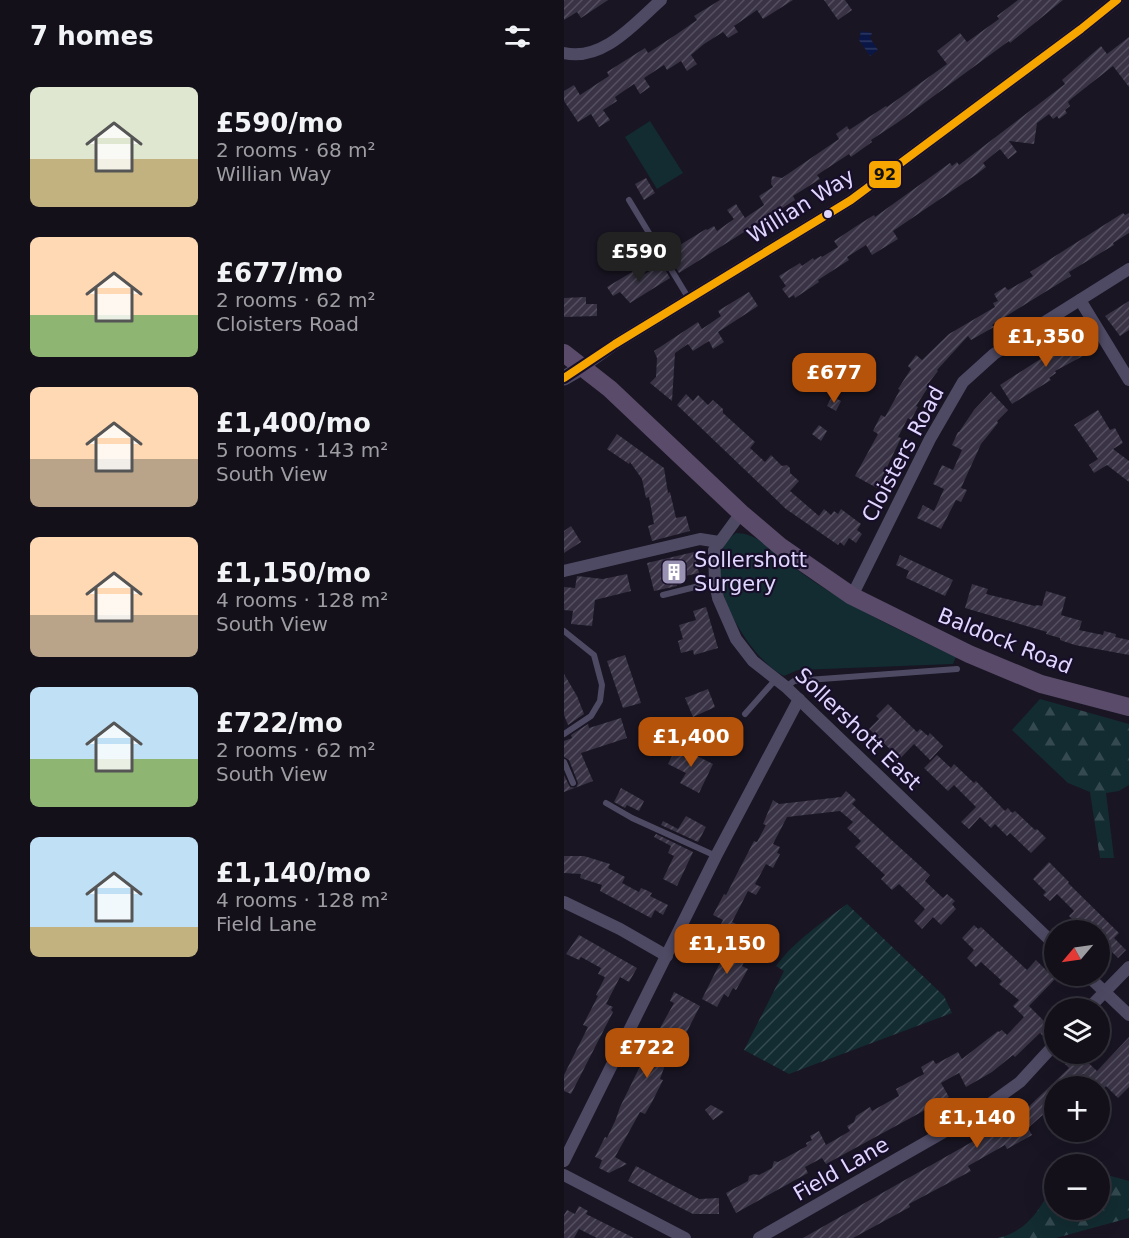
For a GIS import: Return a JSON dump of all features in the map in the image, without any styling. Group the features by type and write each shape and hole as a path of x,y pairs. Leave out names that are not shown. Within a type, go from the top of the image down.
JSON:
{"main road":[{"name":"Baldock Road","path":"564,353 610,389 741,513 780,546 852,596 962,651 1041,684 1129,707"}],"street":[{"path":"564,53 586,54 603,48 661,0"},
{"name":"Willian Way","path":"583,367 615,344 851,200 1117,0"},
{"name":"Cloisters Road","path":"852,596 930,439 963,382 994,354 1129,269"},
{"path":"1080,300 1129,380"},
{"path":"564,378 583,367"},
{"name":"Sollershott East","path":"741,513 714,550 713,558 718,598 736,639 753,661 799,699 1044,934"},
{"path":"564,571 700,539 719,542"},
{"path":"564,1161 716,856 799,699"},
{"path":"564,902 620,929 667,956"},
{"path":"1098,998 1129,967"},
{"path":"1098,986 1129,1015"},
{"name":"Field Lane","path":"759,1238 976,1113 1020,1082 1044,1056"},
{"path":"564,1175 685,1238"}],"lane":[{"path":"629,200 689,299"},
{"path":"663,595 715,582"},
{"path":"564,631 594,655 602,685 600,701 591,716 564,734"},
{"path":"745,714 781,683 957,669"},
{"path":"564,762 573,783"},
{"path":"606,802 632,818 716,856"}],"green space":[{"path":"650,121 683,173 657,189 625,137"},
{"path":"736,533 757,539 806,576 847,602 956,657 953,664 798,670 784,676 755,651 729,609 721,587 719,566 723,547"},
{"path":"1040,699 1129,724 1129,785 1119,791 1106,793 1114,858 1100,858 1090,792 1068,783 1012,730"},
{"path":"847,904 944,996 952,1013 789,1074 744,1050 784,971 776,966 800,940"},
{"path":"1110,1176 1129,1181 1129,1218 1056,1238 998,1238 1025,1225 1044,1201 1044,1220 1110,1220"}],"shaded area":[{"path":"861,31 872,33 870,38 878,50 870,56 859,40"}],"building":[{"path":"564,0 608,0 581,18 577,12 564,20"},
{"path":"720,0 793,0 763,19 757,10 734,26 738,32 728,38 723,32 704,44 691,55 697,64 687,71 681,61 667,70 664,65 644,78 650,87 640,94 634,84 615,97 617,101 603,110 610,120 599,127 591,114 578,122 564,101 564,91 574,85 580,95 609,76 607,72 645,48 648,53 677,34 697,20 694,16"},
{"path":"824,0 845,0 852,10 838,20"},
{"path":"1018,0 1063,0 1010,43 1009,41 871,140 872,142 851,157 849,154 817,175 820,179 793,196 795,200 679,273 667,253 706,229 714,226 717,231 734,219 727,210 736,204 745,218 764,205 759,196 773,187 772,176 782,178 839,139 836,134 847,126 849,130 887,107 947,64 937,51 960,33 967,42 999,19 997,16"},
{"path":"1129,37 1129,87 1113,66 1071,99 1068,102 1070,106 1065,110 1067,113 1059,119 1057,116 1053,119 1049,114 1037,123 1034,144 1009,141 1017,152 1008,159 1000,149 983,163 986,167 977,174 893,231 898,239 872,255 866,245 847,257 849,260 795,298 794,295 789,298 782,289 786,286 779,276 800,263 802,266 813,258 814,260 822,257 838,247 834,241 874,215 875,217 950,163 952,166 957,162 959,165 1065,84 1062,80 1101,46 1107,54"},
{"path":"646,178 655,193 644,200 635,184"},
{"path":"1123,213 1125,215 1129,213 1129,233 1113,243 1114,245 1069,272 1071,276 992,325 994,327 971,340 968,336 937,370 916,406 918,407 911,420 908,418 898,437 901,438 877,488 855,476 878,434 873,431 881,415 885,417 900,390 898,389 911,369 908,366 916,355 922,360 949,334 995,307 993,303 998,301 994,294 1005,287 1008,290 1033,276 1030,272"},
{"path":"662,264 670,278 630,303 620,292 613,296 607,287 637,269 641,276"},
{"path":"749,292 758,306 718,332 724,342 713,349 709,341 693,351 688,344 675,353 672,401 650,383 656,377 657,358 654,351 698,322 702,329 721,316 718,311"},
{"path":"586,297 586,304 597,304 597,316 564,317 564,298"},
{"path":"1129,301 1129,330 1120,336 1105,316"},
{"path":"1082,332 1086,339 1089,337 1096,349 1055,371 1056,373 1049,378 1051,380 1012,404 1000,385"},
{"path":"991,392 1008,410 981,444 961,488 967,490 961,502 956,500 941,529 917,518 923,505 934,511 944,489 933,484 942,465 953,470 962,450 952,445 958,432"},
{"path":"686,394 693,401 698,395 708,405 713,400 723,409 723,413 755,442 750,448 765,462 771,455 782,466 787,465 790,473 799,481 790,491 819,516 824,509 831,515 834,511 838,514 841,509 861,524 857,530 862,534 856,543 849,538 844,546 840,542 838,545 786,509 677,405"},
{"path":"832,396 841,401 836,411 827,406"},
{"path":"1098,410 1110,430 1115,428 1123,443 1113,449 1129,461 1129,482 1107,465 1094,473 1089,465 1098,459 1074,425"},
{"path":"819,425 827,431 821,441 812,434"},
{"path":"617,434 664,468 668,493 670,492 676,518 686,516 690,531 652,541 648,526 654,524 649,497 646,498 642,479 630,462 629,464 607,449"},
{"path":"571,526 581,542 564,553 564,531"},
{"name":"Sollershott Surgery","path":"694,552 699,573 676,578 677,586 654,591 647,563"},
{"path":"900,555 953,580 945,596 906,578 909,571 896,565"},
{"path":"627,574 631,591 595,600 592,626 571,624 573,611 564,610 564,587 575,588 577,576 603,579"},
{"path":"972,584 988,589 986,594 1035,606 1042,606 1046,591 1066,597 1061,615 1082,621 1079,630 1103,635 1104,631 1116,634 1115,637 1129,640 1129,655 1075,645 1046,634 1047,632 965,608"},
{"path":"706,607 718,648 694,655 693,650 681,653 678,641 683,639 679,625 696,620 693,611"},
{"path":"625,655 641,703 623,708 607,661"},
{"path":"564,674 584,714 568,725 564,715"},
{"path":"708,689 715,707 693,717 685,698"},
{"path":"888,704 917,732 920,729 928,736 930,733 943,746 930,760 914,744 896,763 886,754 890,749 869,729 879,719 876,716"},
{"path":"621,718 627,738 581,753 593,781 576,787 578,783 569,760 564,757 564,741 572,738 571,735 588,724 589,728"},
{"path":"677,746 713,764 699,793 680,783 686,773 668,764"},
{"path":"937,755 951,768 954,764 974,783 976,781 1005,811 1008,808 1012,813 1015,811 1046,838 1031,853 1010,833 1007,836 995,824 991,828 980,817 969,829 961,822 976,807 954,785 948,791 924,768"},
{"path":"564,775 570,787 575,788 564,792"},
{"path":"621,788 644,801 639,811 627,805 625,808 614,802"},
{"path":"846,791 856,800 852,804 930,875 925,881 943,898 947,894 955,901 952,904 956,909 941,925 933,917 922,929 914,921 925,909 899,884 892,890 881,879 885,875 855,847 861,841 847,828 853,822 840,811 787,817 773,844 780,847 777,853 780,854 773,868 766,864 755,884 761,887 756,895 748,891 732,922 742,927 737,936 720,926 723,920 713,915 754,841 757,842 766,825 763,824 773,800 779,804 841,797"},
{"path":"686,816 706,827 698,842 661,825 663,821 678,829"},
{"path":"656,834 693,852 677,886 663,879 674,856 668,853 671,846 654,837"},
{"path":"564,856 584,856 610,864 608,868 625,877 622,883 639,892 641,888 646,890 652,893 650,896 668,905 663,915 655,910 651,918 600,891 602,885 580,878 581,874 564,873"},
{"path":"1049,862 1106,920 1073,920 1069,916 1074,911 1057,894 1050,901 1043,895 1046,892 1033,879"},
{"path":"1110,924 1119,933 1114,938 1126,950 1118,958 1110,950"},
{"path":"974,925 978,929 981,927 1027,970 1036,960 1044,968 1044,986 1048,986 1029,1006 1044,1021 1044,1037 1040,1033 1015,1057 1013,1055 992,1072 966,1087 959,1073 941,1083 949,1097 826,1164 822,1158 805,1167 808,1173 736,1213 726,1193 748,1181 749,1176 759,1175 772,1168 774,1161 778,1162 807,1146 806,1143 812,1140 810,1136 819,1131 826,1145 850,1131 847,1126 854,1122 856,1116 870,1107 872,1111 899,1096 896,1089 924,1074 921,1067 933,1060 936,1064 958,1052 962,1059 998,1031 1002,1030 1007,1035 1024,1017 1013,1006 1019,1000 999,984 1002,981 981,962 976,967 967,958 974,950 962,938"},
{"path":"579,935 637,968 629,982 620,977 606,1004 613,1007 611,1010 613,1012 571,1094 564,1091 564,1075 588,1027 583,1025 605,977 598,974 601,968 581,957 579,960 566,954"},
{"path":"730,943 749,953 742,966 748,969 736,990 733,988 728,997 724,994 717,1007 702,999"},
{"path":"674,992 700,1006 679,1047 676,1045 665,1065 660,1079 663,1080 652,1102 645,1114 640,1112 615,1157 627,1164 609,1173 599,1168 602,1160 595,1157 605,1137 607,1138 650,1046 674,1003 670,1001"},
{"path":"1129,1037 1129,1087 1118,1098 1110,1090 1110,1076 1085,1076 1083,1074 1081,1076 1061,1076 1069,1068 1065,1064 1090,1064 1097,1071 1104,1064 1110,1064 1110,1057"},
{"path":"1044,1092 1044,1114 1028,1128 1032,1135 1007,1149 1005,1145 968,1166 971,1171 909,1204 910,1207 853,1238 803,1238 1021,1114"},
{"path":"711,1105 724,1112 713,1120 705,1110"},
{"path":"636,1166 699,1199 719,1198 719,1214 693,1214 628,1181"},
{"path":"579,1206 588,1211 586,1214 634,1238 597,1238 579,1229 574,1238 564,1238 564,1215 567,1210 575,1214"}],"transit line":[{"name":"92","path":"564,378 615,344 851,200 1117,0"}],"place":[{"name":"Sollershott Surgery","path":"674,572"}]}
